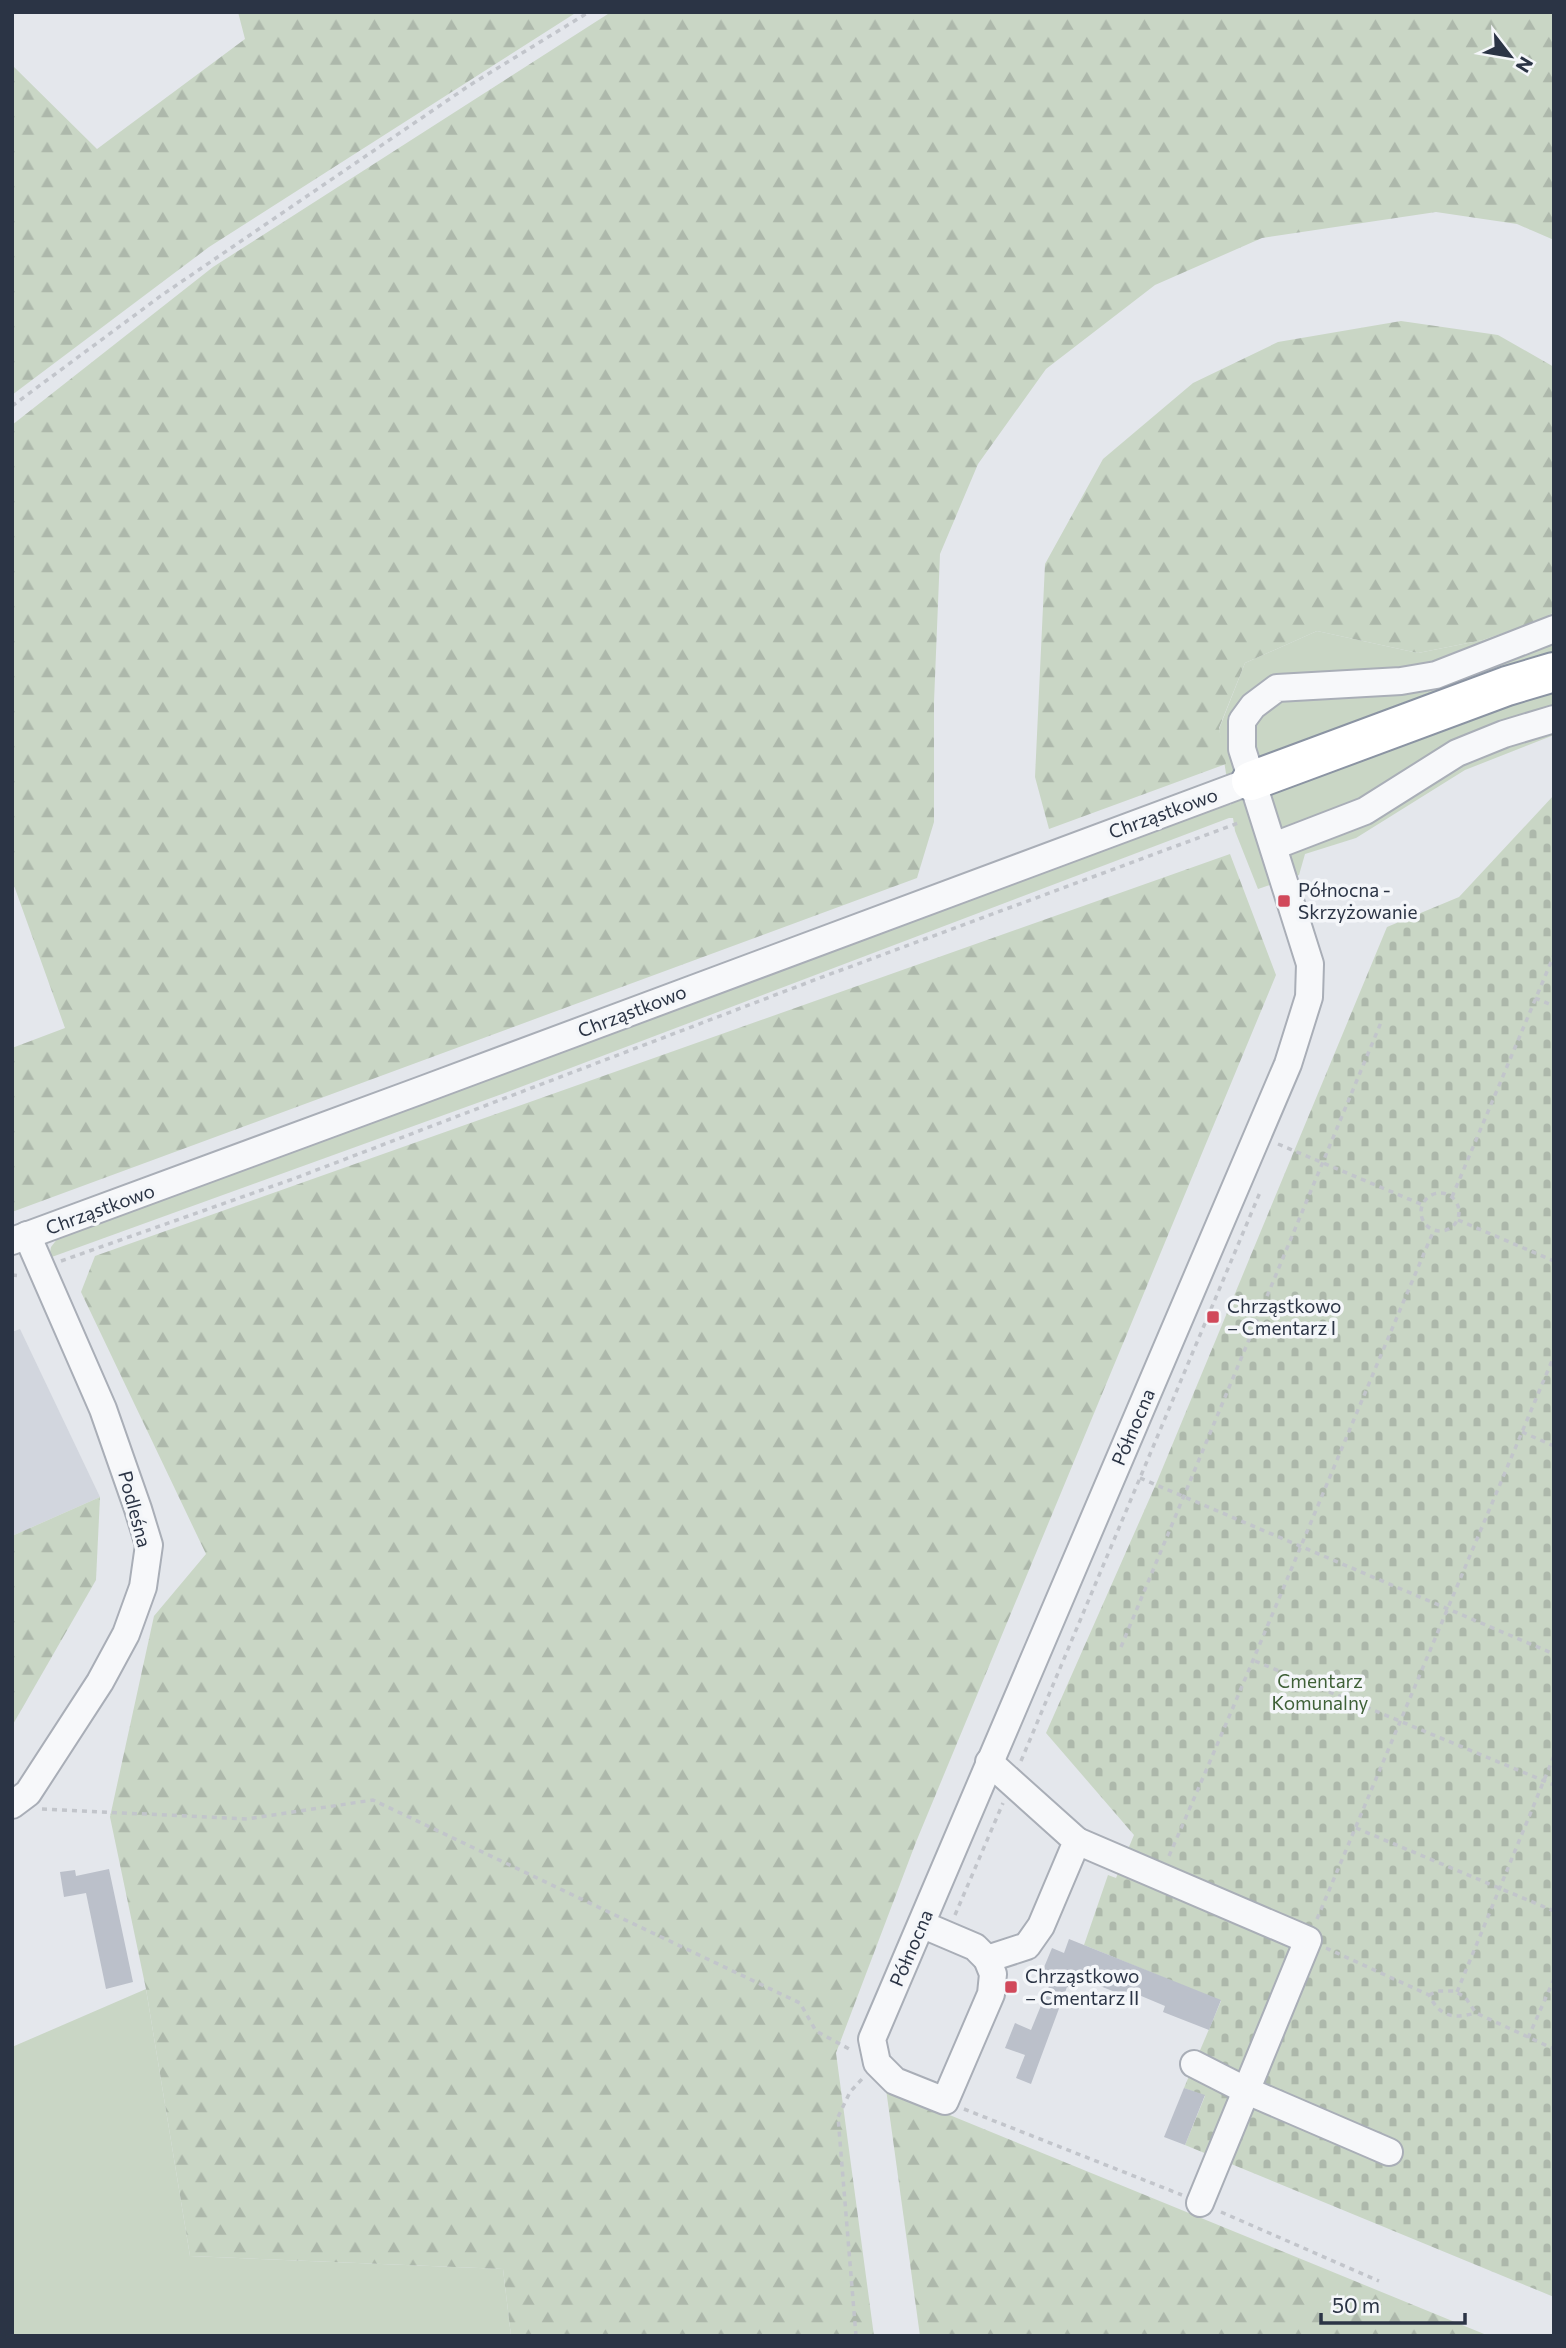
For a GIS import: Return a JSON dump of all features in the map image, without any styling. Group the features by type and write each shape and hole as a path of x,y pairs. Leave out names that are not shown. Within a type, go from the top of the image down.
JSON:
{"highway":[{"path":"1251,781 1507,686 1554,672"}],"street":[{"name":"Północna","path":"877,2063 872,2039 1288,1064 1309,997 1310,964 1242,749 1242,721 1253,706 1277,688 1401,681 1436,675 1554,629"},
{"path":"1274,846 1365,811 1457,753 1504,734 1554,719"},
{"name":"Chrząstkowo","path":"20,1238 1251,781"},
{"name":"Podleśna","path":"12,1805 28,1793 100,1682 126,1634 143,1587 149,1545 103,1409 40,1268 20,1238"},
{"path":"989,1762 1077,1841 1308,1940 1200,2203"},
{"path":"987,1959 1027,1946 1041,1926 1077,1841"},
{"path":"877,2063 895,2081 946,2101 990,1994 993,1974 987,1959 975,1947 920,1924"},
{"path":"1194,2064 1245,2090 1389,2152"}],"path":[{"path":"12,406 162,295 470,85 589,12"},
{"path":"12,1275 18,1276 293,1179 1231,824 1241,822 1248,825"},
{"path":"1452,1197 1554,956"},
{"path":"1535,998 1554,1006"},
{"path":"1121,1647 1382,1020"},
{"path":"1295,1151 1423,1205"},
{"path":"1435,1193 1447,1194 1459,1207 1458,1220 1445,1231 1434,1230 1423,1220 1423,1205 1435,1193"},
{"path":"1458,1220 1554,1261"},
{"path":"1160,1877 1254,1661 1299,1546 1434,1230"},
{"path":"1476,2013 1456,2017 1444,2014 1437,2009 1429,1995 1308,1940 1554,1356"},
{"path":"1522,1432 1554,1446"},
{"path":"1115,1469 1554,1654"},
{"path":"1254,1661 1554,1785"},
{"path":"1457,1992 1554,1756"},
{"path":"40,1809 247,1819 373,1800 800,2003 816,2031 877,2063 850,2092 838,2118 856,2336"},
{"path":"1356,1828 1554,1911"},
{"path":"1528,2038 1554,1979"},
{"path":"1429,1995 1446,1990 1457,1992 1465,1997 1476,2013 1554,2049"},
{"path":"946,2101 1200,2203 1379,2281"}],"shaded area":[{"path":"20,1329 100,1497 12,1536 12,1332"}],"green space":[{"path":"238,12 577,12 209,247 12,395 12,65 97,149 245,39"},
{"path":"611,12 1554,12 1554,240 1517,224 1436,212 1262,238 1155,285 1046,369 978,464 940,554 934,702 934,822 917,878 12,1212 12,1048 65,1028 12,880 12,425 213,267"},
{"path":"1401,321 1498,335 1554,367 1554,612 1541,620 1483,640 1418,653 1317,631 1245,663 1219,728 1226,764 1049,829 1035,777 1045,564 1103,459 1193,383 1278,342"},
{"path":"1554,612 1554,735 1465,770 1356,838 1305,854 1299,875 1258,889 1235,831 1233,818 1229,818 502,1094 49,1258 51,1247 61,1234 1218,804 1231,805 1219,729 1245,663 1317,631 1418,653 1483,640 1541,620"},
{"name":"Cmentarz Komunalny","path":"1554,795 1554,2297 1185,2145 1205,2096 1184,2088 1221,2001 1084,1945 1108,1875 1116,1878 1134,1835 1046,1733 1156,1484 1387,927 1459,897"},
{"path":"1230,854 1276,975 916,1842 836,2053 874,2336 511,2336 503,2269 190,2256 146,1989 110,1817 154,1616 206,1554 81,1292 95,1256"},
{"path":"100,1497 96,1580 12,1726 12,1536"},
{"path":"146,1989 190,2256 503,2269 511,2336 12,2336 12,2047"},
{"path":"886,2089 1489,2336 920,2336"}],"building":[{"path":"109,1869 133,1982 106,1989 86,1893 64,1897 60,1872 75,1870 76,1876"},
{"path":"1069,1939 1221,2000 1209,2030 1163,2012 1165,2006 1127,1990 1125,1996 1075,1976 1070,1988 1067,1987 1031,2084 1016,2078 1025,2055 1005,2048 1015,2023 1031,2030 1051,1981 1040,1977 1052,1948 1064,1953"},
{"path":"1184,2088 1205,2095 1185,2145 1164,2137"}],"place":[{"name":"Północna - Skrzyżowanie","path":"1284,901"},
{"name":"Chrząstkowo – Cmentarz I","path":"1213,1317"},
{"name":"Chrząstkowo – Cmentarz II","path":"1011,1987"}]}
